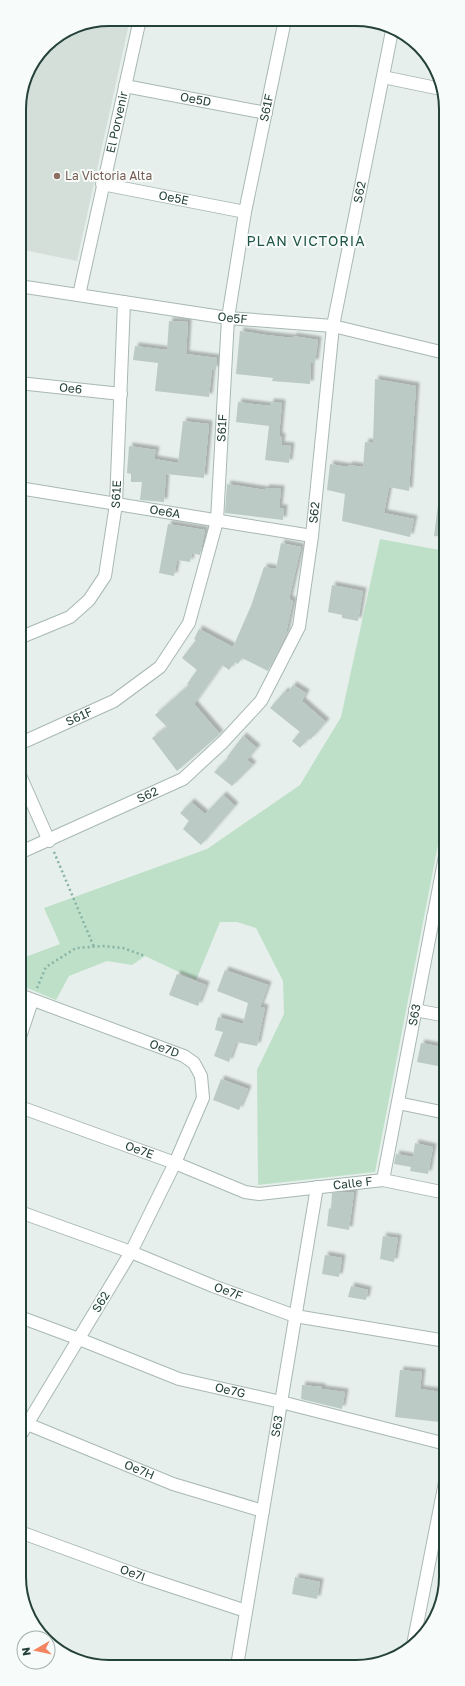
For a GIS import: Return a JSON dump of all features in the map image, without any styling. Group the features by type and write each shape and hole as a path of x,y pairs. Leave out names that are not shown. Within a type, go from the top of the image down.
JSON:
{"street":[{"name":"El Porvenir","path":"78,295 138,26"},
{"name":"S61F","path":"26,741 114,701 160,667 189,624 217,521 228,318 245,212 284,26"},
{"name":"S62","path":"26,851 183,779 223,742 261,701 299,627 312,536 333,326 391,34"},
{"path":"383,77 436,88"},
{"name":"Oe5D","path":"125,86 266,113"},
{"name":"Oe5E","path":"102,184 245,212"},
{"name":"Oe5F","path":"26,287 228,318 333,326 439,352"},
{"name":"S61E","path":"26,635 70,617 89,600 105,576 116,504 122,394 124,302"},
{"name":"Oe6","path":"26,384 122,394"},
{"name":"Oe6A","path":"26,489 312,536"},
{"path":"26,787 49,841"},
{"name":"S63","path":"383,1180 439,887"},
{"path":"433,917 439,918"},
{"name":"Oe7D","path":"26,998 184,1056 194,1063 201,1076 203,1098 175,1163"},
{"path":"26,1019 32,1001"},
{"path":"415,1010 439,1015"},
{"path":"398,1103 439,1112"},
{"name":"Oe7E","path":"26,1109 175,1163 246,1192 259,1194"},
{"name":"S62","path":"26,1418 79,1339 131,1252 175,1163"},
{"name":"Calle F","path":"259,1194 383,1180 439,1192"},
{"name":"S63","path":"238,1660 317,1187"},
{"name":"Oe7F","path":"26,1214 131,1252 213,1286 295,1316 439,1340"},
{"name":"Oe7G","path":"26,1319 179,1379 281,1402 439,1442"},
{"name":"Oe7H","path":"26,1423 173,1484 263,1511"},
{"path":"422,1626 439,1520"},
{"name":"Oe7I","path":"26,1534 140,1576 246,1611"}],"path":[{"path":"49,841 94,947"},
{"path":"32,1001 46,967 76,948 123,948 145,956"}],"shaded area":[{"name":"La Victoria Alta","path":"128,26 77,261 26,250 26,103 29,87 37,67 46,54 67,37 77,32 92,28"}],"green space":[{"path":"380,539 439,550 439,839 375,1172 258,1185 257,1070 284,1014 283,981 256,928 237,922 220,922 196,980 145,956 132,965 107,961 69,976 56,1000 26,988 26,957 60,944 44,908 207,849 300,785 341,717"}],"building":[{"path":"169,321 188,322 186,354 217,358 216,370 212,369 209,397 155,391 158,363 133,360 135,346 167,350"},
{"path":"240,331 318,340 315,363 311,362 310,384 272,381 273,378 236,374"},
{"path":"375,379 416,386 409,491 389,487 384,513 414,519 410,537 342,521 345,494 327,490 330,464 348,467 349,465 363,467 365,442 373,443"},
{"path":"238,402 270,406 270,402 282,403 279,436 282,437 281,445 291,446 289,463 265,460 269,426 236,422"},
{"path":"183,421 209,424 204,478 166,474 164,502 140,500 142,482 131,482 131,474 127,473 129,446 156,450 154,459 178,463"},
{"path":"227,484 265,490 266,488 281,489 279,508 284,508 283,520 225,513"},
{"path":"438,505 439,505 439,536 434,536"},
{"path":"168,524 205,530 200,555 192,553 190,562 177,560 174,576 159,573"},
{"path":"281,543 301,547 289,599 293,601 286,633 276,655 268,671 242,658 238,664 235,662 229,670 222,665 194,704 220,734 177,771 152,738 167,727 155,715 189,685 187,684 197,670 182,658 196,640 194,639 199,629 233,647 251,606 264,567 276,569"},
{"path":"332,585 363,591 358,621 342,618 342,615 328,612"},
{"path":"293,685 306,693 302,701 326,722 310,740 309,738 300,748 292,741 300,732 270,708 285,691 288,693"},
{"path":"243,736 257,748 247,760 253,765 232,786 214,772 228,758 227,757"},
{"path":"223,795 235,806 201,845 183,829 189,821 180,813 191,802 205,814"},
{"path":"225,970 268,985 260,1007 265,1008 257,1046 236,1042 229,1062 214,1056 223,1032 215,1030 218,1017 243,1024 248,1003 217,991"},
{"path":"177,974 206,985 198,1006 169,995"},
{"path":"421,1043 439,1046 438,1066 417,1062"},
{"path":"221,1079 248,1089 239,1110 213,1100"},
{"path":"415,1143 433,1147 428,1174 410,1171 411,1167 394,1164 396,1154 413,1157"},
{"path":"354,1192 349,1230 327,1226 329,1208 331,1209 332,1193"},
{"path":"383,1236 398,1238 394,1262 380,1259"},
{"path":"325,1255 342,1258 339,1277 322,1274"},
{"path":"351,1286 368,1290 366,1300 348,1297"},
{"path":"400,1370 422,1372 420,1389 439,1392 439,1422 395,1417"},
{"path":"302,1385 322,1387 322,1389 345,1392 342,1409 301,1399"},
{"path":"295,1577 320,1582 317,1599 292,1594"}],"place":[{"name":"La Victoria Alta","path":"57,176"}],"district":[{"name":"PLAN VICTORIA","path":"306,241"}]}
